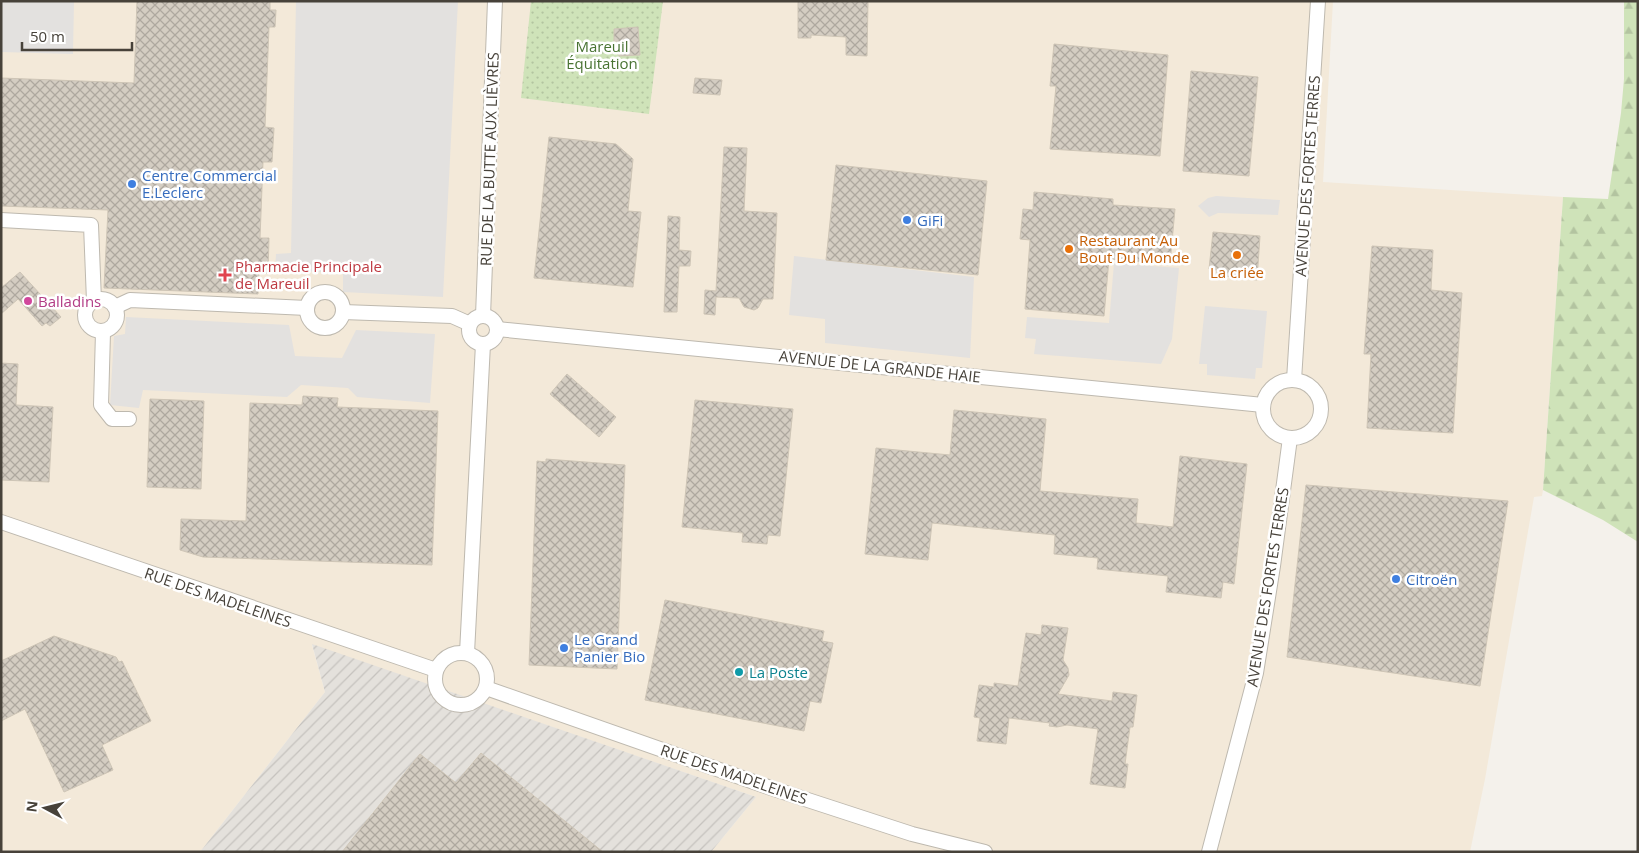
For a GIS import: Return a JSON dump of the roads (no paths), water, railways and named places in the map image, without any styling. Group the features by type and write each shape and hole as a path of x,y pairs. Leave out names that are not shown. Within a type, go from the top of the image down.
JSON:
{"street":[{"name":"RUE DE LA BUTTE AUX LIÈVRES","path":"483,316 495,1"},
{"name":"AVENUE DES FORTES TERRES","path":"1294,380 1318,1"},
{"path":"1,220 92,225 94,301"},
{"path":"320,292 326,292 337,296 343,312 335,325 325,328 312,322 307,308 311,298 320,292"},
{"path":"108,300 115,307 116,322 108,330 103,332 92,329 86,320 86,309 94,301 108,300"},
{"path":"115,307 130,300 307,308"},
{"path":"343,312 452,316 470,324"},
{"path":"483,316 491,318 497,329 491,341 483,344 471,338 470,324 475,318 483,316"},
{"name":"AVENUE DE LA GRANDE HAIE","path":"497,329 1263,405"},
{"path":"103,332 101,405 112,419 129,419"},
{"path":"467,653 483,344"},
{"path":"1294,380 1303,382 1316,394 1321,412 1314,428 1307,434 1290,438 1280,436 1267,424 1263,405 1271,390 1278,384 1294,380"},
{"name":"AVENUE DES FORTES TERRES","path":"1208,852 1256,673 1273,566 1290,438"},
{"name":"RUE DES MADELEINES","path":"1,522 436,670"},
{"path":"460,652 467,653 476,656 486,670 486,688 482,695 469,704 453,704 439,695 434,678 436,670 445,657 460,652"},
{"name":"RUE DES MADELEINES","path":"486,688 771,788 912,834 985,852"}],"place":[{"name":"Centre Commercial E.Leclerc","path":"132,184"},
{"name":"GiFi","path":"907,220"},
{"name":"Restaurant Au Bout Du Monde","path":"1069,249"},
{"name":"La criée","path":"1237,255"},
{"name":"Pharmacie Principale de Mareuil","path":"225,275"},
{"name":"Balladins","path":"28,301"},
{"name":"Citroën","path":"1396,579"},
{"name":"Le Grand Panier Bio","path":"564,648"},
{"name":"La Poste","path":"739,672"}],"park label":[{"name":"Mareuil Équitation","path":"602,54"}]}
